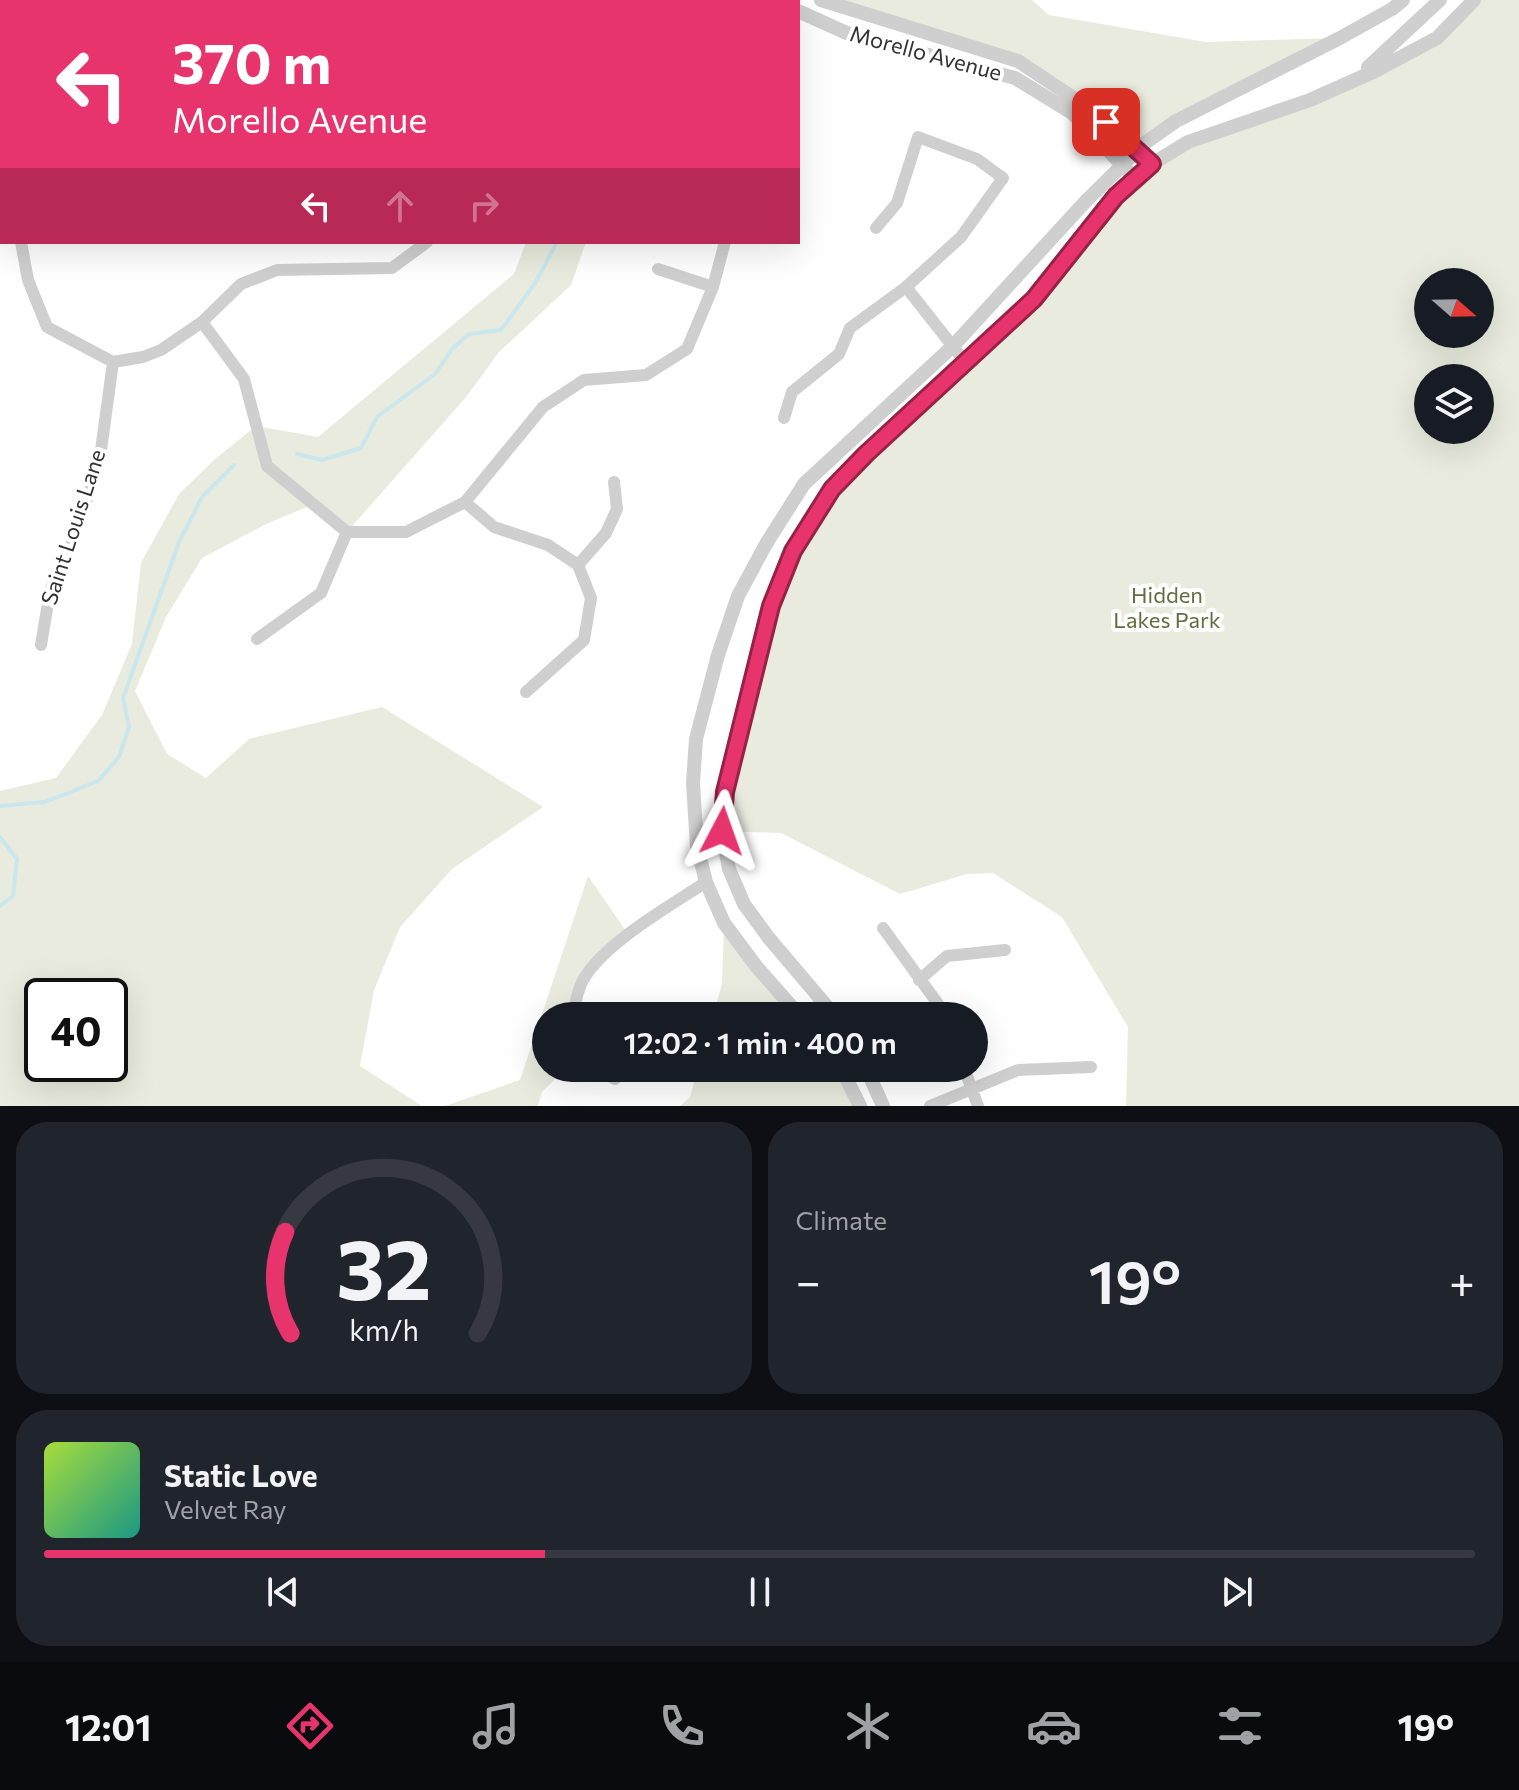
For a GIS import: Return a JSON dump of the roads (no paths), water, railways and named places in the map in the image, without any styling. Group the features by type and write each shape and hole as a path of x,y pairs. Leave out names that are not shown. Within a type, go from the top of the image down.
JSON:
{"street":[{"name":"Morello Avenue","path":"821,0 1018,61 1090,109 1152,164"},
{"path":"788,1002 724,923 706,882 697,846 693,783 696,739 718,655 738,596 766,544 804,484 953,346 1085,202 1138,150 1176,121 1340,38 1403,0"},
{"path":"1353,81 1440,0"},
{"path":"823,1002 744,904 729,869 722,831 725,792 771,606 793,551 832,489 1034,299 1116,196 1152,164 1188,142 1310,100 1353,81 1437,38 1474,0"},
{"name":"Morello Avenue","path":"800,12 849,34 1015,78 1072,113 1134,179"},
{"path":"784,418 792,392 839,354 850,328 906,287 961,237 1003,178 977,159 918,137 897,203 876,228"},
{"path":"21,244 28,280 47,327 113,362 143,357 161,350 202,322 241,284 277,270 392,268 424,244"},
{"path":"202,322 244,379 267,466 347,532 406,532 465,502 543,407 584,380 646,375 687,349 713,287 724,244"},
{"path":"658,269 713,287"},
{"path":"906,287 966,363"},
{"name":"Saint Louis Lane","path":"41,645 50,591 72,543 99,465 113,362"},
{"path":"578,565 606,533 617,509 614,482"},
{"path":"465,502 494,527 548,545 578,565 591,598 584,640 526,692"},
{"path":"257,639 321,593 347,532"},
{"path":"577,1002 582,982 591,967 628,934 706,882"},
{"path":"883,928 936,1002"},
{"path":"919,980 947,956 1005,950"},
{"path":"930,1106 1018,1070 1091,1067"},
{"path":"848,1082 860,1106"},
{"path":"872,1082 883,1106"},
{"path":"969,1082 978,1106"}],"waterway":[{"path":"297,454 322,460 361,448 377,417 435,374 452,349 469,334 501,330 536,282 556,244"},
{"path":"0,806 44,802 98,781 119,757 129,727 123,698 179,542 202,497 234,465"},
{"path":"0,837 17,859 13,896 0,906"}],"park label":[{"name":"Hidden Lakes Park","path":"1167,608"}]}
